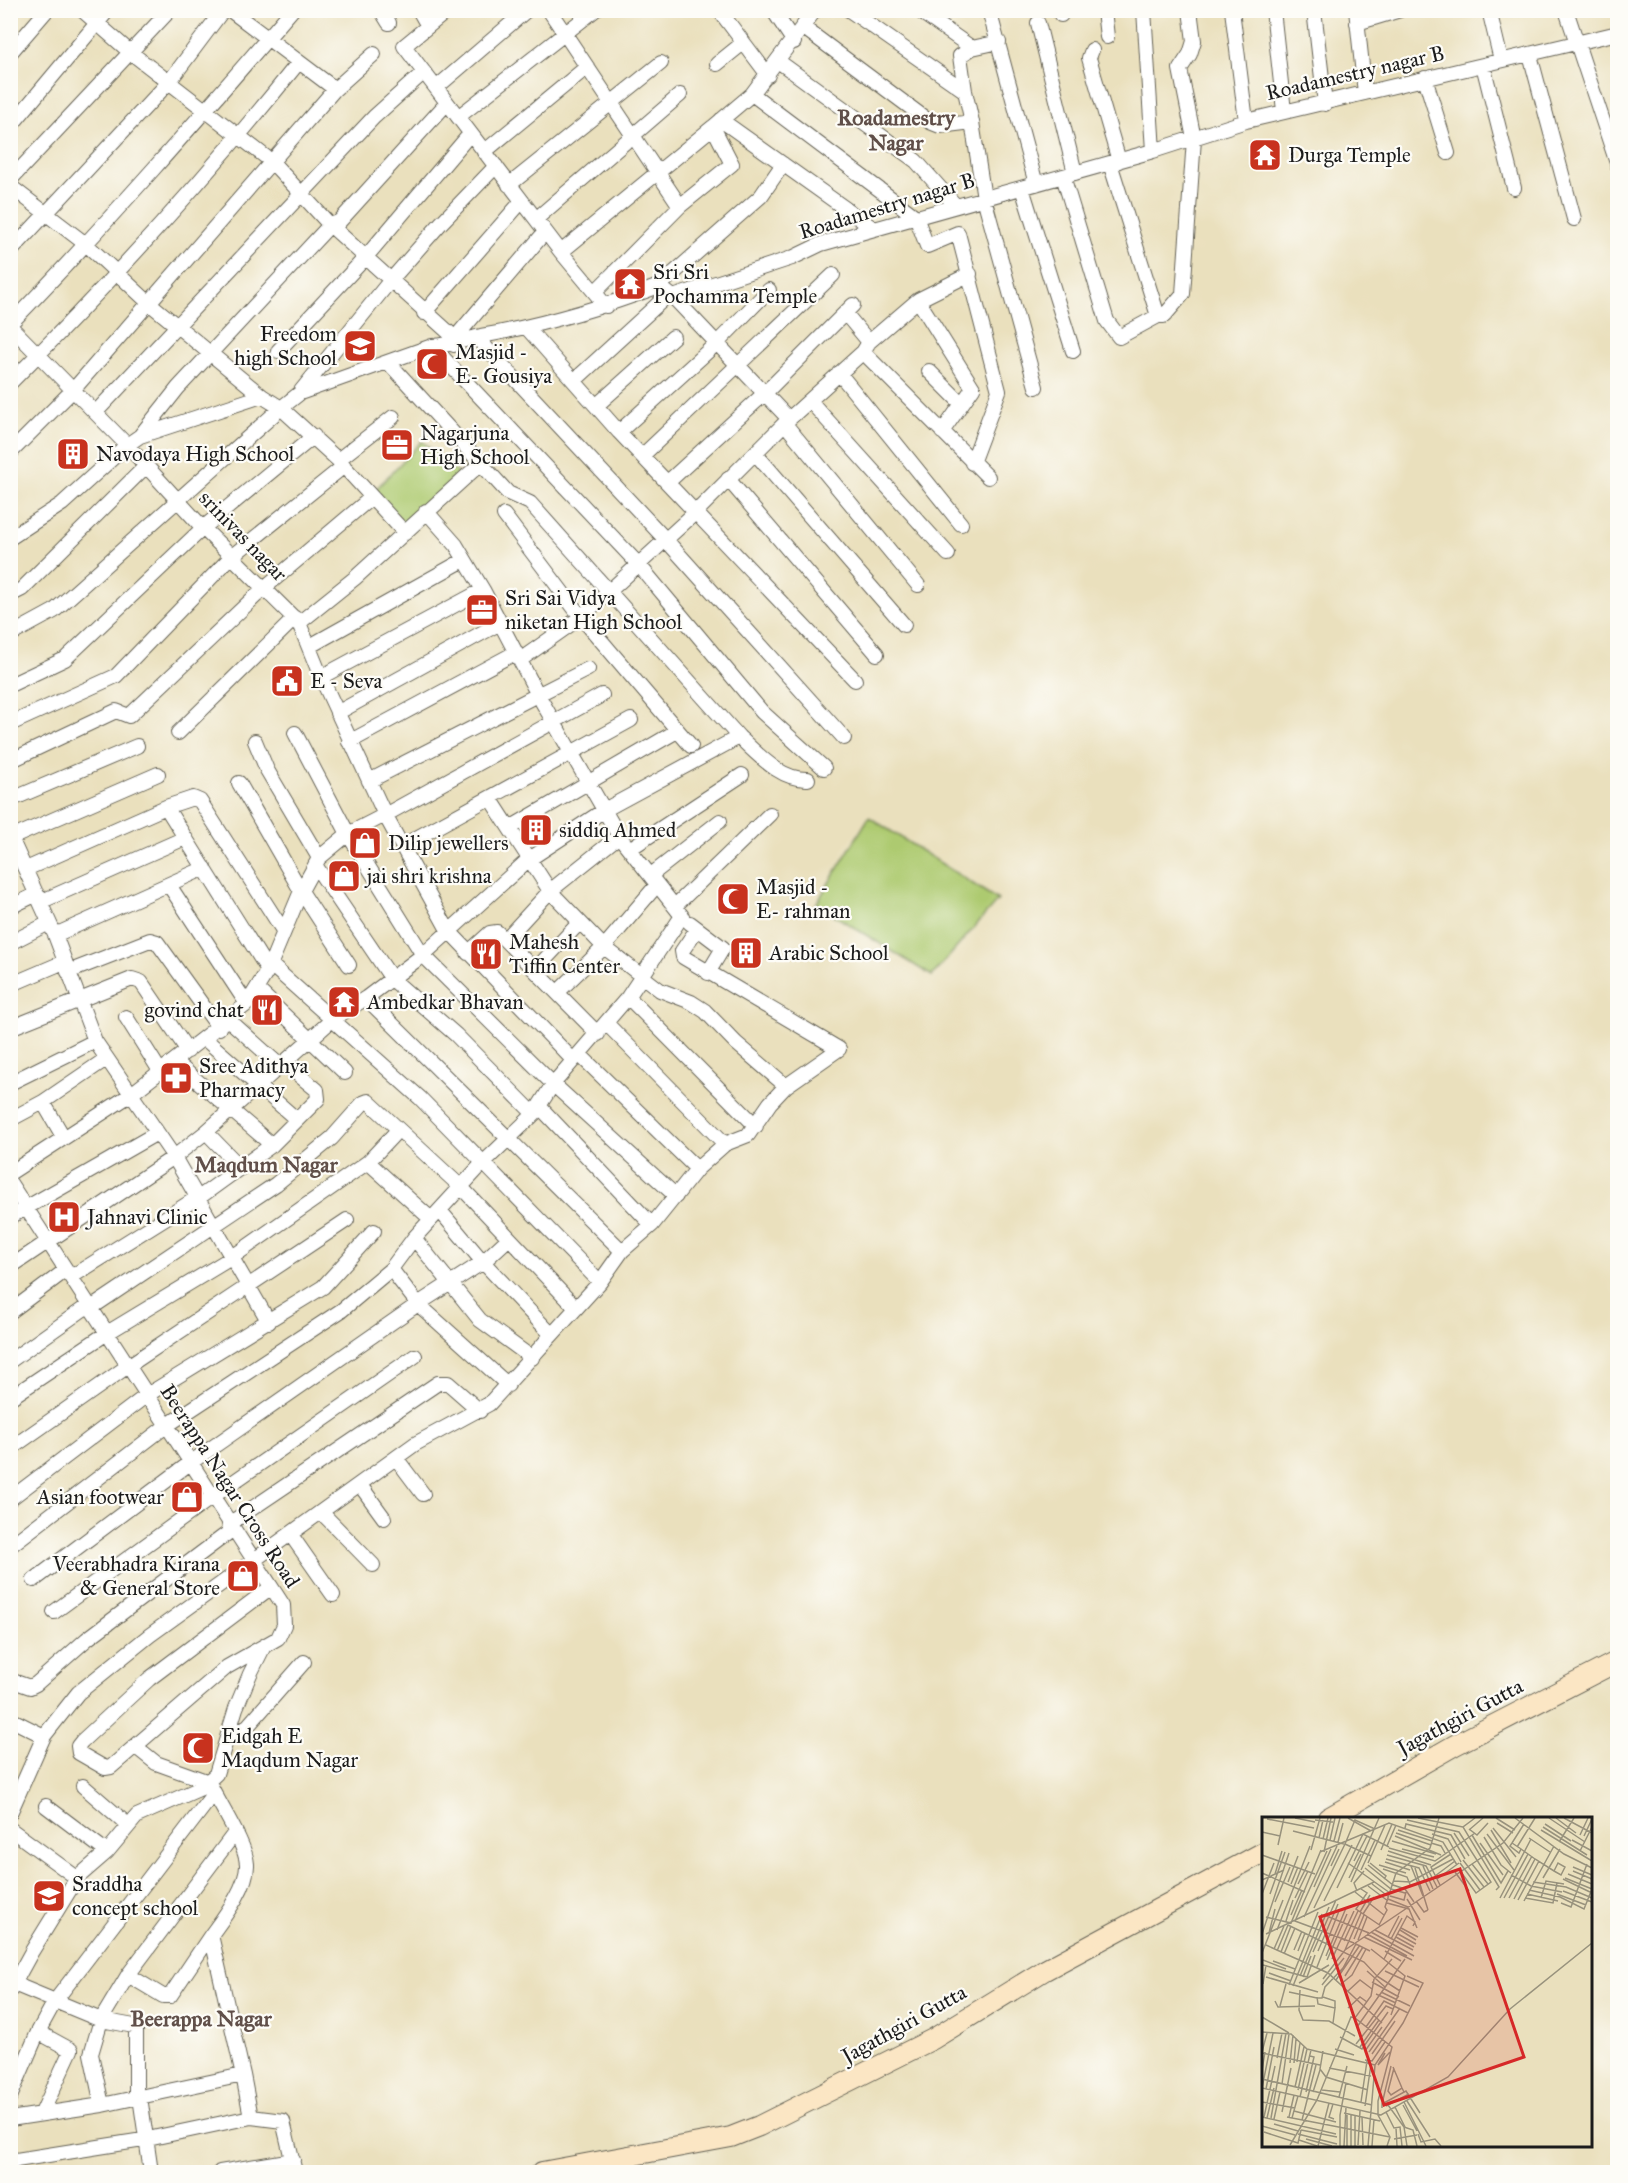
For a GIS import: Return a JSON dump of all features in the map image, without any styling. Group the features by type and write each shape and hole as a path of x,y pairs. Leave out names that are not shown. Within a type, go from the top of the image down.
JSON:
{"street":[{"path":"10,53 47,10"},
{"path":"82,10 130,52 271,161 330,225 454,342 545,232"},
{"path":"10,127 108,10"},
{"path":"10,180 170,10"},
{"path":"10,252 169,82 223,10"},
{"path":"230,10 266,40 335,89"},
{"path":"10,325 87,245 207,111 292,10"},
{"path":"381,10 389,23"},
{"path":"419,10 428,26"},
{"path":"448,10 404,46 545,232 606,306"},
{"path":"436,88 527,10"},
{"path":"549,10 680,206"},
{"path":"458,117 596,10"},
{"path":"718,10 768,75"},
{"path":"773,10 794,42"},
{"path":"561,252 752,94 794,42 815,10"},
{"path":"849,10 965,91"},
{"path":"918,10 972,48"},
{"path":"989,10 999,42 1029,186 1073,351"},
{"path":"1104,10 1107,37"},
{"path":"1144,10 1153,152"},
{"path":"1038,23 1069,175 1107,321 1119,337 1158,316 1164,316 1183,294 1194,139 1180,69 1190,54 1194,41 1190,10"},
{"path":"1232,10 1246,121"},
{"path":"1273,10 1284,111"},
{"path":"1314,10 1325,104"},
{"path":"1365,93 1356,16 1400,10"},
{"path":"1489,10 1501,60"},
{"path":"1566,10 1617,166"},
{"path":"804,28 930,122 940,126 972,122"},
{"name":"Roadamestry nagar B","path":"10,635 54,611 177,499 300,393 432,345 527,328 792,258 821,244 1153,152 1246,121 1617,33"},
{"path":"999,42 972,48 960,56 984,198 1036,387"},
{"path":"717,64 743,43"},
{"path":"1092,50 1089,58 1158,316"},
{"path":"10,453 74,389 335,89 374,54"},
{"path":"1530,55 1574,219"},
{"path":"778,61 916,161 956,206"},
{"path":"10,383 116,274 240,136 298,63"},
{"path":"510,185 661,63"},
{"path":"1483,65 1514,188"},
{"path":"484,152 587,67"},
{"path":"96,412 374,117 424,72"},
{"path":"1425,78 1448,153"},
{"path":"752,94 916,217 927,246 958,233 999,391 972,463"},
{"path":"536,219 681,95"},
{"path":"140,436 178,388 330,225 339,222 447,103"},
{"path":"717,124 783,164 874,229"},
{"path":"595,292 680,206 732,164 717,124"},
{"path":"278,351 365,258 470,134"},
{"path":"574,381 667,292 761,196 783,164"},
{"path":"300,393 390,281 441,222 496,166"},
{"path":"10,186 87,245 148,302 314,436 405,533"},
{"path":"424,313 522,201"},
{"path":"350,742 518,657 581,617 697,511 810,400 918,300 970,274"},
{"path":"644,455 833,275"},
{"path":"619,432 718,342 769,290"},
{"path":"667,292 765,393 918,585"},
{"path":"918,300 973,388 972,393 961,403 942,432"},
{"path":"668,482 765,393 849,309 866,347 942,432 988,477"},
{"name":"srinivas nagar","path":"10,325 96,412 231,557 297,620 350,742 385,815 448,930 468,953 576,1057 697,1168"},
{"path":"527,328 619,432 644,455 855,680"},
{"path":"476,337 666,540 844,738"},
{"path":"596,406 673,337"},
{"path":"432,345 639,565 762,712 824,768"},
{"path":"388,362 508,494 530,503 739,737 770,765 795,780 808,779"},
{"path":"929,371 961,403"},
{"path":"839,373 962,524"},
{"path":"10,538 62,504 140,436 262,396"},
{"path":"810,400 948,554"},
{"path":"10,724 116,676 231,557 393,417"},
{"path":"10,685 65,659 203,528 314,436"},
{"path":"755,453 904,625"},
{"path":"178,733 297,620 405,533 426,511 480,464"},
{"path":"10,594 22,589 146,465"},
{"path":"728,479 877,654"},
{"path":"10,761 116,711 129,716 263,589 372,497"},
{"path":"426,511 456,545 483,590 537,693 606,809 619,836 678,911 697,929 723,948 708,973"},
{"path":"504,515 581,617 691,746"},
{"path":"310,646 464,560"},
{"path":"321,677 483,590"},
{"path":"338,713 500,623"},
{"path":"369,781 537,693 588,669"},
{"path":"10,1173 130,1095 205,1039 247,1004 258,990 301,891 317,862 348,834 555,723 602,695"},
{"path":"402,846 631,720"},
{"path":"510,828 677,731"},
{"path":"295,733 348,834 423,955 553,1084 676,1196"},
{"path":"10,1267 174,1157 206,1132 257,1084 310,1042 333,1019 366,998 423,955 528,860 606,809 739,737"},
{"path":"255,741 267,770 317,862 392,979 536,1110 652,1225"},
{"path":"10,800 137,746"},
{"path":"158,774 11,837 20,866 52,929 95,1041 174,1157 269,1322"},
{"path":"631,849 742,775"},
{"path":"238,783 301,891 348,965"},
{"path":"20,866 193,798 200,801 284,932"},
{"path":"490,798 550,891 604,947 639,977 660,990 691,1002 705,1011 736,1043 786,1086"},
{"path":"166,807 269,967 333,1019 420,1098 482,1164 600,1282"},
{"path":"10,1546 166,1426 342,1310 391,1269 414,1238 482,1164 509,1140 536,1110 553,1084 628,997 678,911 770,814"},
{"path":"558,992 604,947 653,880 720,821"},
{"path":"506,939 550,891 619,836"},
{"path":"10,907 38,898 185,838"},
{"path":"10,943 170,885 205,868"},
{"path":"170,885 247,1004"},
{"path":"536,969 580,922"},
{"path":"10,1814 16,1784 44,1736 78,1694 105,1670 415,1444 480,1411 508,1385 600,1282 622,1251 652,1225 697,1168 725,1144 740,1139 756,1126 770,1102 786,1086 839,1049 708,973 681,954 697,929"},
{"path":"468,953 494,931 506,939 558,992 602,1029 725,1144"},
{"path":"10,985 150,939 157,942 224,1024 281,1063 317,1090 319,1094 318,1099 272,1145 241,1168 197,1198 10,1312"},
{"path":"10,1028 132,979 137,980 154,1000 188,1051"},
{"path":"258,990 345,1073"},
{"path":"628,997 756,1126"},
{"path":"366,998 622,1251"},
{"path":"126,1017 160,1071"},
{"path":"205,1039 296,1119"},
{"path":"10,1083 95,1041"},
{"path":"15,1117 43,1102 106,1059"},
{"path":"174,1061 272,1145"},
{"path":"43,1102 64,1137"},
{"path":"10,1361 212,1224 276,1184 332,1138 363,1103 373,1104 461,1187 576,1308"},
{"path":"10,1398 107,1333 231,1258 368,1162 398,1130"},
{"path":"206,1132 241,1168"},
{"path":"10,1217 157,1133"},
{"path":"368,1162 436,1216 552,1334"},
{"name":"Beerappa Nagar Cross Road","path":"10,1183 283,1605 286,1616 278,1638 264,1646 242,1693 222,1762 212,1787 55,2001 38,2032 10,2097"},
{"path":"10,1449 128,1366 347,1220"},
{"path":"10,1499 147,1395 323,1287 374,1231"},
{"path":"414,1238 480,1320 532,1358"},
{"path":"34,1580 190,1463 418,1304 452,1285 483,1262 509,1238"},
{"path":"391,1269 418,1304 508,1385"},
{"path":"54,1612 212,1497 415,1356"},
{"path":"10,1680 30,1687 36,1684 87,1639 231,1527 438,1383 448,1383 480,1411"},
{"path":"396,1458 423,1494"},
{"path":"360,1485 384,1518"},
{"path":"321,1512 374,1565"},
{"path":"291,1535 333,1595"},
{"path":"264,1646 227,1667 111,1767 105,1768 79,1753 78,1746 149,1679 270,1588"},
{"name":"Jagathgiri Gutta","path":"1330,1817 1455,1745 1617,1661"},
{"path":"229,1734 246,1728 304,1662"},
{"path":"10,1719 44,1736"},
{"path":"128,1975 163,1996 170,1996 237,1897 247,1865 212,1787 156,1763 136,1747"},
{"path":"83,1786 128,1825"},
{"path":"151,2172 138,2097 136,2030 130,2024 101,2020 55,2001 12,1988 77,1878 107,1852 128,1825 147,1810 212,1787"},
{"path":"46,1806 107,1852"},
{"path":"10,1829 77,1878"},
{"path":"102,2105 91,2054 101,2020 128,1975 234,1834"},
{"name":"Jagathgiri Gutta","path":"542,2172 731,2137 759,2126 933,2039 1045,1970 1262,1853"},
{"path":"211,1935 251,2117"},
{"path":"38,2032 71,2050 91,2054"},
{"path":"42,2113 71,2050"},
{"path":"10,2119 102,2105 243,2075"},
{"path":"10,2161 147,2139 251,2117 283,2121 294,2166 220,2172"}],"green space":[{"path":"422,441 460,475 404,527 374,491"},
{"path":"869,817 998,900 932,976 816,904"}],"place":[{"name":"Durga Temple","path":"1265,155"},
{"name":"Sri Sri Pochamma Temple","path":"630,284"},
{"name":"Freedom high School","path":"360,346"},
{"name":"Masjid - E- Gousiya","path":"432,364"},
{"name":"Nagarjuna High School","path":"397,445"},
{"name":"Navodaya High School","path":"73,454"},
{"name":"Sri Sai Vidya niketan High School","path":"482,610"},
{"name":"E - Seva","path":"287,681"},
{"name":"siddiq Ahmed","path":"536,830"},
{"name":"Dilip jewellers","path":"365,843"},
{"name":"jai shri krishna","path":"344,876"},
{"name":"Masjid - E- rahman","path":"733,899"},
{"name":"Arabic School","path":"746,953"},
{"name":"Mahesh Tiffin Center","path":"486,954"},
{"name":"Ambedkar Bhavan","path":"344,1002"},
{"name":"govind chat","path":"267,1010"},
{"name":"Sree Adithya Pharmacy","path":"176,1078"},
{"name":"Jahnavi Clinic","path":"64,1217"},
{"name":"Asian footwear","path":"187,1497"},
{"name":"Veerabhadra Kirana & General Store","path":"243,1576"},
{"name":"Eidgah E Maqdum Nagar","path":"198,1748"},
{"name":"Sraddha concept school","path":"49,1896"}],"district":[{"name":"Roadamestry Nagar","path":"896,130"},
{"name":"Maqdum Nagar","path":"266,1164"},
{"name":"Beerappa Nagar","path":"201,2018"}]}
